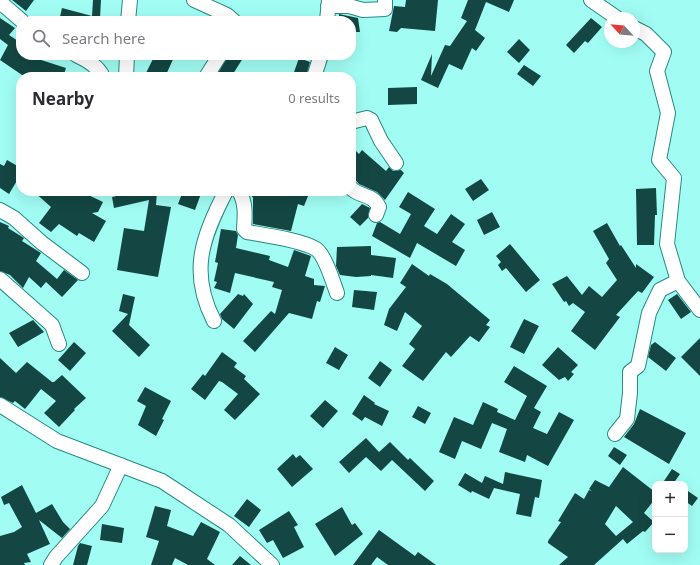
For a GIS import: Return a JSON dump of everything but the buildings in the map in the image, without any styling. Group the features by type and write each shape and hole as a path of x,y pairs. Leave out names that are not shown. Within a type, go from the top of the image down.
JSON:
{"street":[{"path":"128,16 130,0"},
{"path":"194,0 228,16"},
{"path":"327,16 328,3 363,10 385,9 385,0"},
{"path":"591,0 608,12"},
{"path":"0,2 16,16"},
{"path":"640,31 646,34 664,52 657,71 668,113 659,160 674,178 667,244 678,281 693,291 700,310"},
{"path":"86,60 101,72"},
{"path":"126,72 128,60"},
{"path":"209,72 217,60"},
{"path":"316,72 319,60"},
{"path":"356,121 367,118 371,120 381,141 396,163"},
{"path":"356,192 366,194 377,202 379,206 376,215"},
{"path":"214,321 206,306 200,284 200,261 214,213 223,196"},
{"path":"242,196 245,209 244,229 247,232 302,244 316,249 321,255 337,293"},
{"path":"0,210 14,218 42,243 82,273"},
{"path":"0,279 52,325 59,344"},
{"path":"615,434 628,419 630,372 638,366 649,313 660,290 678,281"},
{"path":"0,405 57,440 168,485 229,525 272,565"},
{"path":"51,565 56,557 102,506 121,465"}]}
